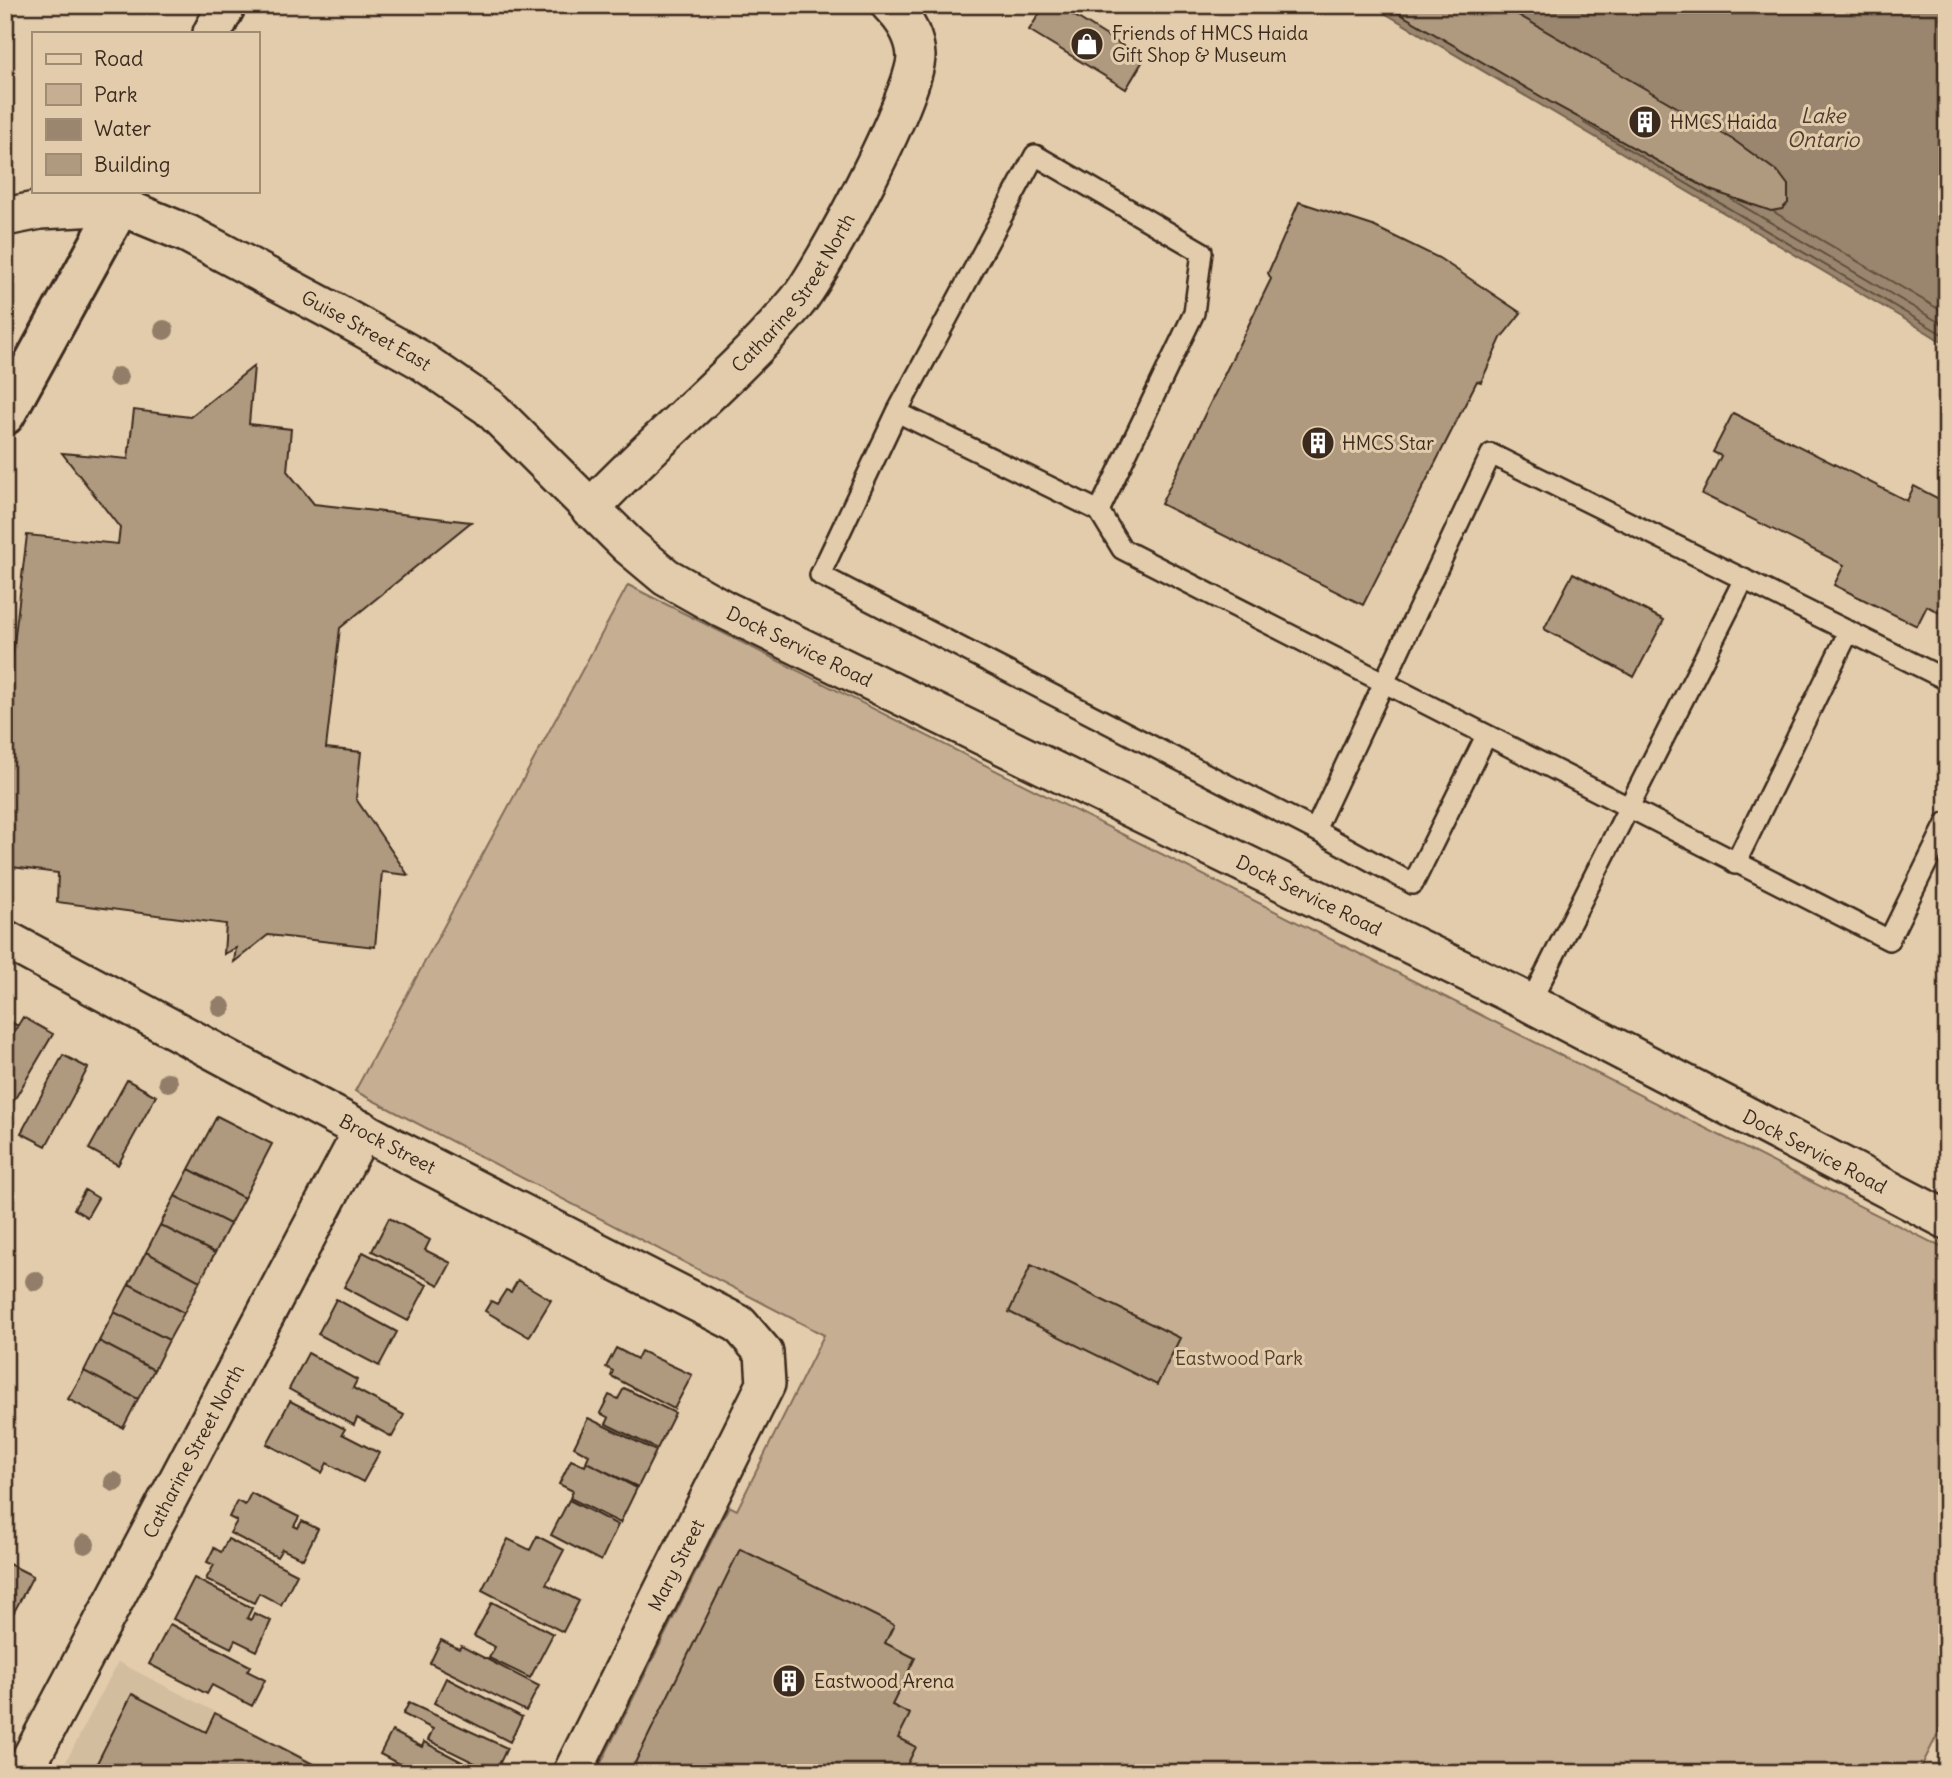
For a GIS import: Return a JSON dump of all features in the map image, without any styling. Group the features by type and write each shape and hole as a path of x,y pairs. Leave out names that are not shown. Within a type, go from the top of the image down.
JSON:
{"street":[{"path":"213,32 227,5"},
{"name":"Catharine Street North","path":"590,509 628,467 736,369 798,300 859,195 906,94 916,57 900,17"},
{"path":"5,415 124,198"},
{"name":"Guise Street East","path":"5,218 124,198 419,359 489,407 590,509 666,577"},
{"name":"Dock Service Road","path":"666,577 723,609 1530,1003 1947,1220"},
{"name":"Brock Street","path":"5,939 363,1130 739,1324 764,1353"},
{"name":"Catharine Street North","path":"23,1773 363,1130"},
{"name":"Mary Street","path":"572,1773 766,1384 764,1353"}],"lane":[{"path":"1099,510 1194,313 1202,252 1035,155 897,412 820,575 1315,830 1413,884 1486,736"},
{"path":"897,412 1099,510 1122,549 1628,810 1889,940 1947,822"},
{"path":"1315,830 1491,454 1947,680"},
{"path":"1530,1003 1744,579"},
{"path":"1735,864 1849,631"}],"shaded area":[{"path":"118,1662 335,1773 60,1773"}],"green space":[{"name":"Eastwood Park","path":"628,585 1947,1250 1947,1716 1918,1773 596,1773 729,1506 737,1510 824,1335 355,1091"}],"water":[{"name":"Lake Ontario","path":"1371,5 1947,5 1947,345 1928,333"}],"building":[{"name":"Friends of HMCS Haida Gift Shop & Museum","path":"1045,5 1057,5 1144,59 1126,89 1029,30"},
{"name":"HMCS Haida","path":"1385,5 1501,5 1735,141 1779,173 1788,185 1788,203 1782,209 1771,211 1710,190 1552,103"},
{"name":"HMCS Star","path":"1299,202 1373,226 1439,258 1521,313 1501,338 1481,382 1477,381 1363,605 1161,504 1271,279 1268,273"},
{"path":"254,366 249,424 291,429 287,471 314,504 471,522 340,628 326,748 361,752 356,799 408,875 382,872 375,947 268,935 234,962 236,948 224,954 226,924 57,902 58,873 5,866 5,719 27,535 118,544 120,528 62,453 128,459 134,410 190,417"},
{"path":"1733,413 1907,501 1914,486 1947,503 1943,519 1947,521 1947,617 1927,606 1917,626 1834,585 1844,565 1702,494 1721,456 1713,452"},
{"path":"1573,573 1664,620 1634,677 1544,629"},
{"path":"23,1017 53,1034 6,1114 5,1047"},
{"path":"5,1019 18,1026 5,1047"},
{"path":"63,1055 88,1068 46,1146 21,1133"},
{"path":"127,1080 156,1096 118,1165 89,1149"},
{"path":"217,1116 272,1144 244,1198 189,1169"},
{"path":"189,1169 244,1198 230,1224 175,1196"},
{"path":"85,1190 98,1198 87,1217 74,1209"},
{"path":"175,1196 230,1224 215,1253 160,1225"},
{"path":"389,1218 430,1240 425,1250 451,1263 439,1285 372,1251"},
{"path":"160,1225 215,1253 200,1281 146,1252"},
{"path":"146,1252 200,1281 184,1313 129,1284"},
{"path":"363,1252 427,1285 408,1321 344,1287"},
{"path":"1031,1265 1180,1338 1157,1385 1009,1312"},
{"path":"518,1280 551,1300 529,1337 485,1311 491,1301 497,1304 506,1290 511,1292"},
{"path":"129,1284 184,1313 169,1340 114,1312"},
{"path":"336,1299 397,1332 379,1366 318,1334"},
{"path":"114,1312 169,1340 154,1370 99,1341"},
{"path":"99,1341 154,1370 138,1399 84,1371"},
{"path":"616,1348 637,1359 641,1351 692,1375 674,1409 611,1376 613,1371 606,1367"},
{"path":"308,1353 357,1380 353,1388 404,1415 392,1437 357,1418 354,1425 289,1389"},
{"path":"84,1371 138,1399 123,1428 68,1399"},
{"path":"624,1388 675,1413 657,1449 606,1424 609,1418 600,1413 609,1395 618,1399"},
{"path":"290,1401 345,1429 342,1434 379,1453 363,1482 327,1463 322,1473 267,1444"},
{"path":"588,1418 656,1451 638,1487 586,1462 589,1455 574,1447"},
{"path":"571,1460 585,1466 587,1462 637,1488 620,1523 570,1498 573,1491 559,1484"},
{"path":"251,1493 299,1517 294,1526 298,1528 302,1521 318,1529 303,1559 282,1549 277,1557 230,1533 237,1521 229,1517 237,1501 245,1505"},
{"path":"569,1500 618,1525 601,1561 551,1535"},
{"path":"537,1536 564,1550 546,1584 579,1601 563,1632 482,1590 508,1539 530,1550"},
{"path":"228,1539 297,1574 281,1605 259,1593 254,1603 206,1579 214,1565 207,1562 214,1548 221,1552"},
{"name":"Eastwood Arena","path":"740,1549 894,1625 885,1643 915,1658 892,1705 910,1714 898,1738 916,1747 903,1773 630,1773"},
{"path":"5,1562 33,1576 14,1612 5,1608"},
{"path":"194,1578 252,1608 247,1618 251,1620 254,1613 271,1621 257,1651 235,1640 231,1648 173,1619"},
{"path":"492,1602 553,1634 530,1678 489,1658 495,1647 474,1636"},
{"path":"170,1624 250,1666 247,1671 265,1680 252,1706 212,1685 207,1694 149,1664"},
{"path":"441,1640 459,1649 461,1646 539,1686 526,1711 430,1663"},
{"path":"446,1678 522,1717 510,1742 434,1703"},
{"path":"132,1694 206,1732 215,1713 330,1773 92,1773"},
{"path":"409,1703 507,1748 495,1773 428,1740 433,1729 403,1714"},
{"path":"392,1731 422,1747 424,1742 483,1773 416,1773 380,1754"}],"place":[{"name":"Friends of HMCS Haida Gift Shop & Museum","path":"1087,44"},
{"name":"HMCS Haida","path":"1645,122"},
{"name":"HMCS Star","path":"1318,443"},
{"name":"Eastwood Arena","path":"789,1681"}]}
